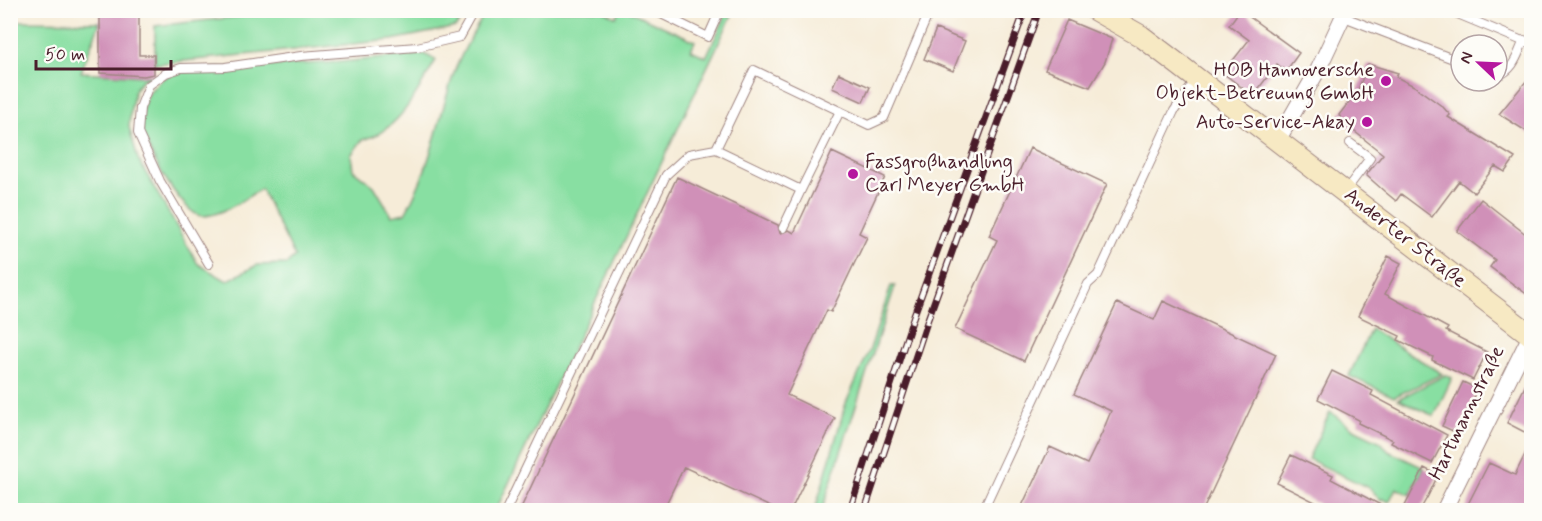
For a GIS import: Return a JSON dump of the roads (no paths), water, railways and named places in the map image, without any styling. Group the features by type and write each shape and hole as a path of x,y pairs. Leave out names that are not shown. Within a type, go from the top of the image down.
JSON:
{"main road":[{"name":"Anderter Straße","path":"1095,10 1141,36 1531,334"}],"street":[{"path":"1278,140 1305,96 1345,14"},
{"name":"Hartmannstraße","path":"1444,510 1531,334"}],"lane":[{"path":"209,264 160,181 138,133 140,108 149,85 166,73 181,68 225,67 301,56 417,47 460,37 475,10"},
{"path":"653,10 708,37 720,10"},
{"path":"716,149 754,70 869,125 884,118 930,10"},
{"path":"1448,10 1528,43 1509,70"},
{"path":"1345,14 1449,57"},
{"path":"983,510 1088,284 1098,275 1174,111 1198,79"},
{"path":"783,228 840,111"},
{"path":"1344,191 1370,158 1350,143"},
{"path":"506,510 666,175 689,154 716,149 801,190"}],"railway":[{"path":"850,510 914,315 1025,10"},
{"path":"865,510 928,319 1039,10"}],"place":[{"name":"HOB Hannoversche Objekt-Betreuung GmbH","path":"1386,81"},
{"name":"Auto-Service-Akay","path":"1367,122"},
{"name":"Fassgroßhandlung Carl Meyer GmbH","path":"853,174"}]}
